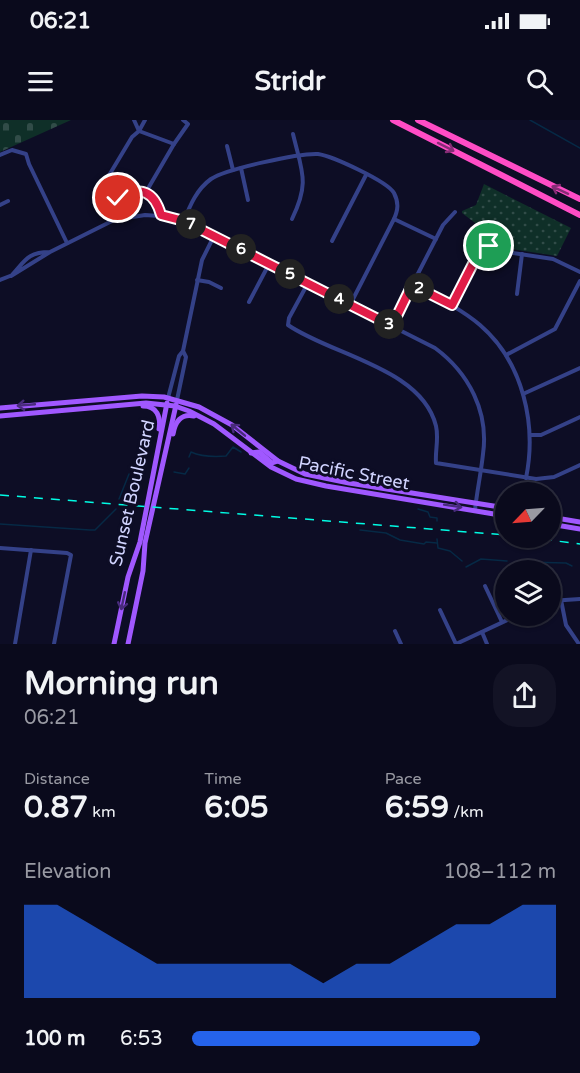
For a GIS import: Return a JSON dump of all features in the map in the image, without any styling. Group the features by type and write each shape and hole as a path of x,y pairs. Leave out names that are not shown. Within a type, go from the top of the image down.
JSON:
{"highway":[{"path":"393,120 580,215"},
{"path":"418,120 580,199"}],"main road":[{"name":"Pacific Street","path":"0,408 142,396 168,398 230,435 251,453 282,473 303,481 495,506"},
{"name":"Sunset Boulevard","path":"114,644 128,577 146,524 168,398"},
{"path":"48,411 53,407 70,405 75,401"},
{"name":"Pacific Street","path":"0,416 146,403 167,405 176,403 199,407 232,425 278,461 305,474 348,486 495,514"},
{"name":"Sunset Boulevard","path":"153,491 176,403"},
{"path":"121,405 150,406 155,410 159,420 160,441"},
{"path":"167,443 179,419 188,415 204,418"},
{"path":"251,453 258,452 272,463 278,461"},
{"path":"303,481 305,474"},
{"path":"561,521 580,522"},
{"name":"Sunset Boulevard","path":"128,644 143,571 146,524"},
{"path":"561,525 580,529"}],"street":[{"path":"134,120 139,131 174,144"},
{"path":"121,201 113,195 107,183 108,177 132,136 139,131 145,120"},
{"path":"146,192 188,124 183,120"},
{"path":"292,219 299,205 304,185 293,134"},
{"path":"227,146 233,170"},
{"path":"0,155 12,150 26,154 67,243"},
{"path":"184,221 191,203 200,189 211,179 233,170 298,156 315,154 330,157 385,184 394,194 398,205 394,219 350,305"},
{"path":"241,168 248,200"},
{"path":"332,241 366,175"},
{"path":"121,201 135,191 146,192 156,201 161,215"},
{"path":"0,205 8,201"},
{"path":"120,219 121,201"},
{"path":"392,326 435,239 454,212"},
{"path":"0,280 11,276 67,243 120,219 161,215 184,221 426,343 444,355 468,384 477,401 483,423 484,442 475,510"},
{"path":"394,219 435,239"},
{"name":"Sunset Boulevard","path":"168,398 179,356 183,351 202,260 214,236"},
{"path":"452,305 483,245 553,259 580,272"},
{"path":"11,276 28,257 40,252 50,252"},
{"path":"517,294 522,254"},
{"path":"249,303 269,264"},
{"path":"197,280 209,282 221,288"},
{"path":"506,355 555,329 580,281"},
{"path":"308,283 289,318 288,325 396,379 416,392 429,407 435,425 438,444 436,463 526,478 547,478 580,465"},
{"path":"412,285 452,305 481,325 506,355 523,394 530,435 526,478"},
{"name":"Sunset Boulevard","path":"176,403 186,357 183,351"},
{"path":"523,394 580,368"},
{"path":"530,435 541,435 580,417"},
{"path":"0,548 71,555 54,644"},
{"path":"15,644 31,550"},
{"path":"485,586 495,607"},
{"path":"579,644 566,625 561,600 580,599"},
{"path":"440,610 456,644 495,626"},
{"path":"395,631 401,644"},
{"path":"482,632 487,644"}],"green space":[{"path":"0,120 71,120 0,152"},
{"path":"484,184 571,228 557,256 504,248 485,240 479,226 462,213 476,205"}],"waterway":[{"path":"530,120 580,148"},
{"path":"189,457 191,452 199,455 226,456 233,447 241,452"},
{"path":"174,472 185,474 189,468"},
{"path":"119,499 129,474"},
{"path":"0,524 95,530 116,509"},
{"path":"418,509 428,512 430,517 437,518 437,521"},
{"path":"360,530 386,533 400,540 424,544 426,542 437,543"},
{"path":"437,539 438,548 450,551 462,561"},
{"path":"466,567 481,559 495,560"},
{"path":"561,563 572,566"}],"railway":[{"path":"0,495 495,534"},
{"path":"561,542 580,544"}],"route":[{"path":"118,198 121,201 135,191 146,192 156,201 161,215 184,221 392,326 412,285 452,305 483,245 489,246"}]}
